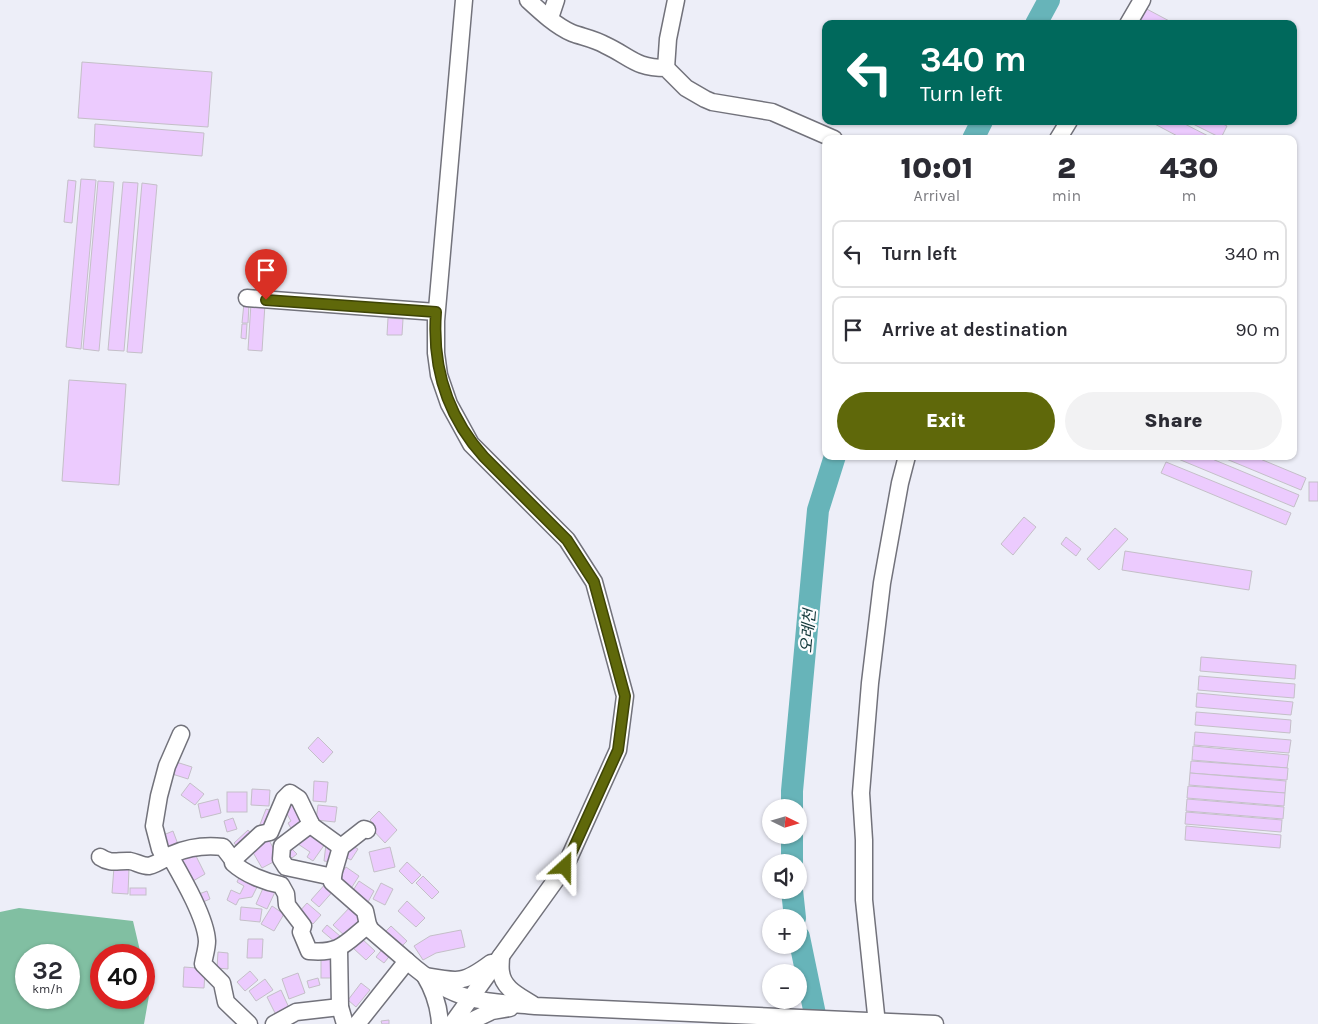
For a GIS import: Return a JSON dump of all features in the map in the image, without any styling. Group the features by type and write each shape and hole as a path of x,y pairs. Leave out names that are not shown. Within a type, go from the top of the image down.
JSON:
{"street":[{"path":"452,1024 565,867 618,750 625,696 594,582 567,540 471,444 449,404 440,375 436,353 436,312 464,0"},
{"path":"528,0 571,32 607,46 647,68 666,68 692,93 705,99 712,102 772,112 825,135"},
{"path":"550,18 556,0"},
{"path":"666,68 668,38 676,0"},
{"path":"1130,20 1142,0"},
{"path":"247,298 436,312"},
{"path":"876,1023 864,900 864,840 861,792 870,683 882,583 906,460"},
{"path":"181,734 167,766 154,826 160,849 186,883 205,929 206,941 203,964 222,983 226,1002 249,1024"},
{"path":"233,860 261,834 270,832 284,800 290,793 299,799 311,824 341,847"},
{"path":"311,824 282,846 281,858 286,867 281,885 286,894 287,905 303,926 301,932 305,943 310,951 323,952 339,949 368,924"},
{"path":"367,830 364,828 341,847 332,882 365,911 368,924 382,941 424,976 450,991 470,998 536,1006 876,1023 935,1024"},
{"path":"100,857 106,861 129,861 146,866 190,849 209,846 222,847 233,860 233,863 239,868 273,884 281,885"},
{"path":"286,867 333,877"},
{"path":"339,949 340,1007 345,1024"},
{"path":"424,976 455,981 467,979 501,956"},
{"path":"501,956 501,972 505,984 510,990 536,1006"},
{"path":"357,1024 407,961"},
{"path":"424,976 432,988 437,1002 440,1024"},
{"path":"465,1024 492,1011 536,1006"},
{"path":"274,1024 296,1012 340,1007"}],"green space":[{"path":"19,908 133,921 138,944 90,944 90,1009 147,1009 144,1024 0,1024 0,912"}],"building":[{"path":"1143,7 1167,20 1139,20 1137,19"},
{"path":"82,62 212,72 208,127 78,118"},
{"path":"95,124 204,133 202,156 94,147"},
{"path":"1157,125 1187,125 1206,135 1175,135"},
{"path":"1195,125 1227,126 1222,135 1215,135"},
{"path":"81,179 96,180 81,349 66,347"},
{"path":"68,180 76,181 72,223 64,222"},
{"path":"98,181 114,182 99,351 83,349"},
{"path":"123,182 138,183 124,351 108,350"},
{"path":"142,183 157,185 142,353 127,352"},
{"path":"244,303 249,304 248,323 242,323"},
{"path":"251,303 265,304 262,351 248,350"},
{"path":"388,318 403,319 402,335 387,335"},
{"path":"242,324 247,324 246,339 241,338"},
{"path":"69,380 126,384 119,485 62,481"},
{"path":"1181,460 1215,460 1299,495 1294,507"},
{"path":"1229,460 1263,460 1306,478 1301,490"},
{"path":"1166,462 1291,513 1286,525 1161,473"},
{"path":"1309,482 1318,482 1318,501 1309,501"},
{"path":"1024,517 1036,527 1013,555 1001,544"},
{"path":"1115,528 1128,539 1099,570 1087,559"},
{"path":"1066,537 1081,549 1076,556 1061,544"},
{"path":"1125,551 1252,571 1249,590 1122,570"},
{"path":"1201,657 1296,665 1295,679 1200,671"},
{"path":"1199,676 1295,684 1294,698 1198,690"},
{"path":"1197,693 1293,702 1291,715 1196,707"},
{"path":"1196,712 1291,720 1290,733 1195,725"},
{"path":"1195,732 1291,740 1289,753 1194,745"},
{"path":"318,737 333,752 323,763 308,748"},
{"path":"1193,746 1289,755 1287,768 1192,760"},
{"path":"173,761 192,767 188,779 169,773"},
{"path":"1191,761 1288,768 1287,780 1190,773"},
{"path":"1190,773 1286,781 1285,793 1189,785"},
{"path":"314,781 328,782 326,802 313,801"},
{"path":"190,783 204,794 195,805 181,795"},
{"path":"1188,786 1285,793 1284,806 1187,798"},
{"path":"252,789 270,790 269,806 251,805"},
{"path":"227,792 247,792 247,812 227,812"},
{"path":"218,799 221,813 201,818 198,804"},
{"path":"1187,799 1284,807 1283,819 1186,811"},
{"path":"296,802 308,823 293,832 288,823 291,821 284,809"},
{"path":"318,805 337,807 335,822 316,820"},
{"path":"266,809 273,811 267,830 259,827"},
{"path":"379,811 397,830 385,843 371,828 374,824 370,820"},
{"path":"1186,812 1282,820 1281,832 1185,824"},
{"path":"233,818 237,829 227,832 224,821"},
{"path":"1186,826 1281,835 1280,848 1185,840"},
{"path":"248,830 254,837 240,850 234,843"},
{"path":"173,831 179,847 167,852 161,836"},
{"path":"307,832 325,844 313,861 307,857 310,852 298,844"},
{"path":"269,840 279,859 262,868 251,849"},
{"path":"326,844 335,845 332,862 324,861"},
{"path":"349,844 358,849 351,860 342,855"},
{"path":"289,846 297,854 292,858 285,851"},
{"path":"390,847 395,867 374,872 369,852"},
{"path":"194,852 205,874 193,881 181,858"},
{"path":"407,862 421,875 412,884 399,871"},
{"path":"114,867 129,868 128,894 112,893"},
{"path":"346,867 359,876 350,890 336,881"},
{"path":"241,873 258,885 252,897 239,899 236,905 227,900 231,890 240,894 244,886 237,882"},
{"path":"423,876 439,892 432,899 416,883"},
{"path":"359,881 374,891 368,902 352,892"},
{"path":"327,882 335,889 319,907 311,900"},
{"path":"381,883 393,889 385,905 373,899"},
{"path":"264,886 275,892 267,909 256,904"},
{"path":"130,888 146,888 146,895 130,895"},
{"path":"207,891 210,899 203,902 199,894"},
{"path":"407,901 425,918 416,927 398,911"},
{"path":"307,903 321,915 313,924 299,912"},
{"path":"352,905 363,916 345,936 333,925"},
{"path":"272,906 284,914 274,931 261,924"},
{"path":"241,907 262,909 260,922 240,920"},
{"path":"327,925 340,936 335,942 322,931"},
{"path":"391,926 407,941 400,948 384,933"},
{"path":"461,930 465,947 436,953 423,960 414,946 430,936"},
{"path":"361,938 375,951 366,960 353,948"},
{"path":"248,939 263,939 262,958 247,958"},
{"path":"384,947 392,953 384,963 376,957"},
{"path":"218,952 228,953 228,969 217,968"},
{"path":"321,956 337,956 337,978 321,978"},
{"path":"184,967 197,968 197,971 205,972 204,988 183,987"},
{"path":"250,971 258,980 245,991 237,982"},
{"path":"298,973 305,993 289,999 282,979"},
{"path":"318,978 320,985 309,988 307,981"},
{"path":"265,979 273,990 256,1001 249,991"},
{"path":"361,983 370,990 356,1007 348,1000"},
{"path":"281,990 290,1010 277,1017 267,997"},
{"path":"389,1020 389,1024 382,1024 381,1021"}],"waterway":[{"name":"오례천","path":"1038,20 1049,0"},
{"name":"오례천","path":"975,135 980,125"},
{"name":"오례천","path":"792,799 818,510 834,460"},
{"name":"오례천","path":"792,844 792,854"},
{"name":"오례천","path":"793,899 794,909"},
{"name":"오례천","path":"803,954 817,1024"}],"route":[{"path":"266,300 436,312 436,353 440,375 449,404 462,429 471,444 567,540 594,582 625,696 618,750 565,867"}]}
